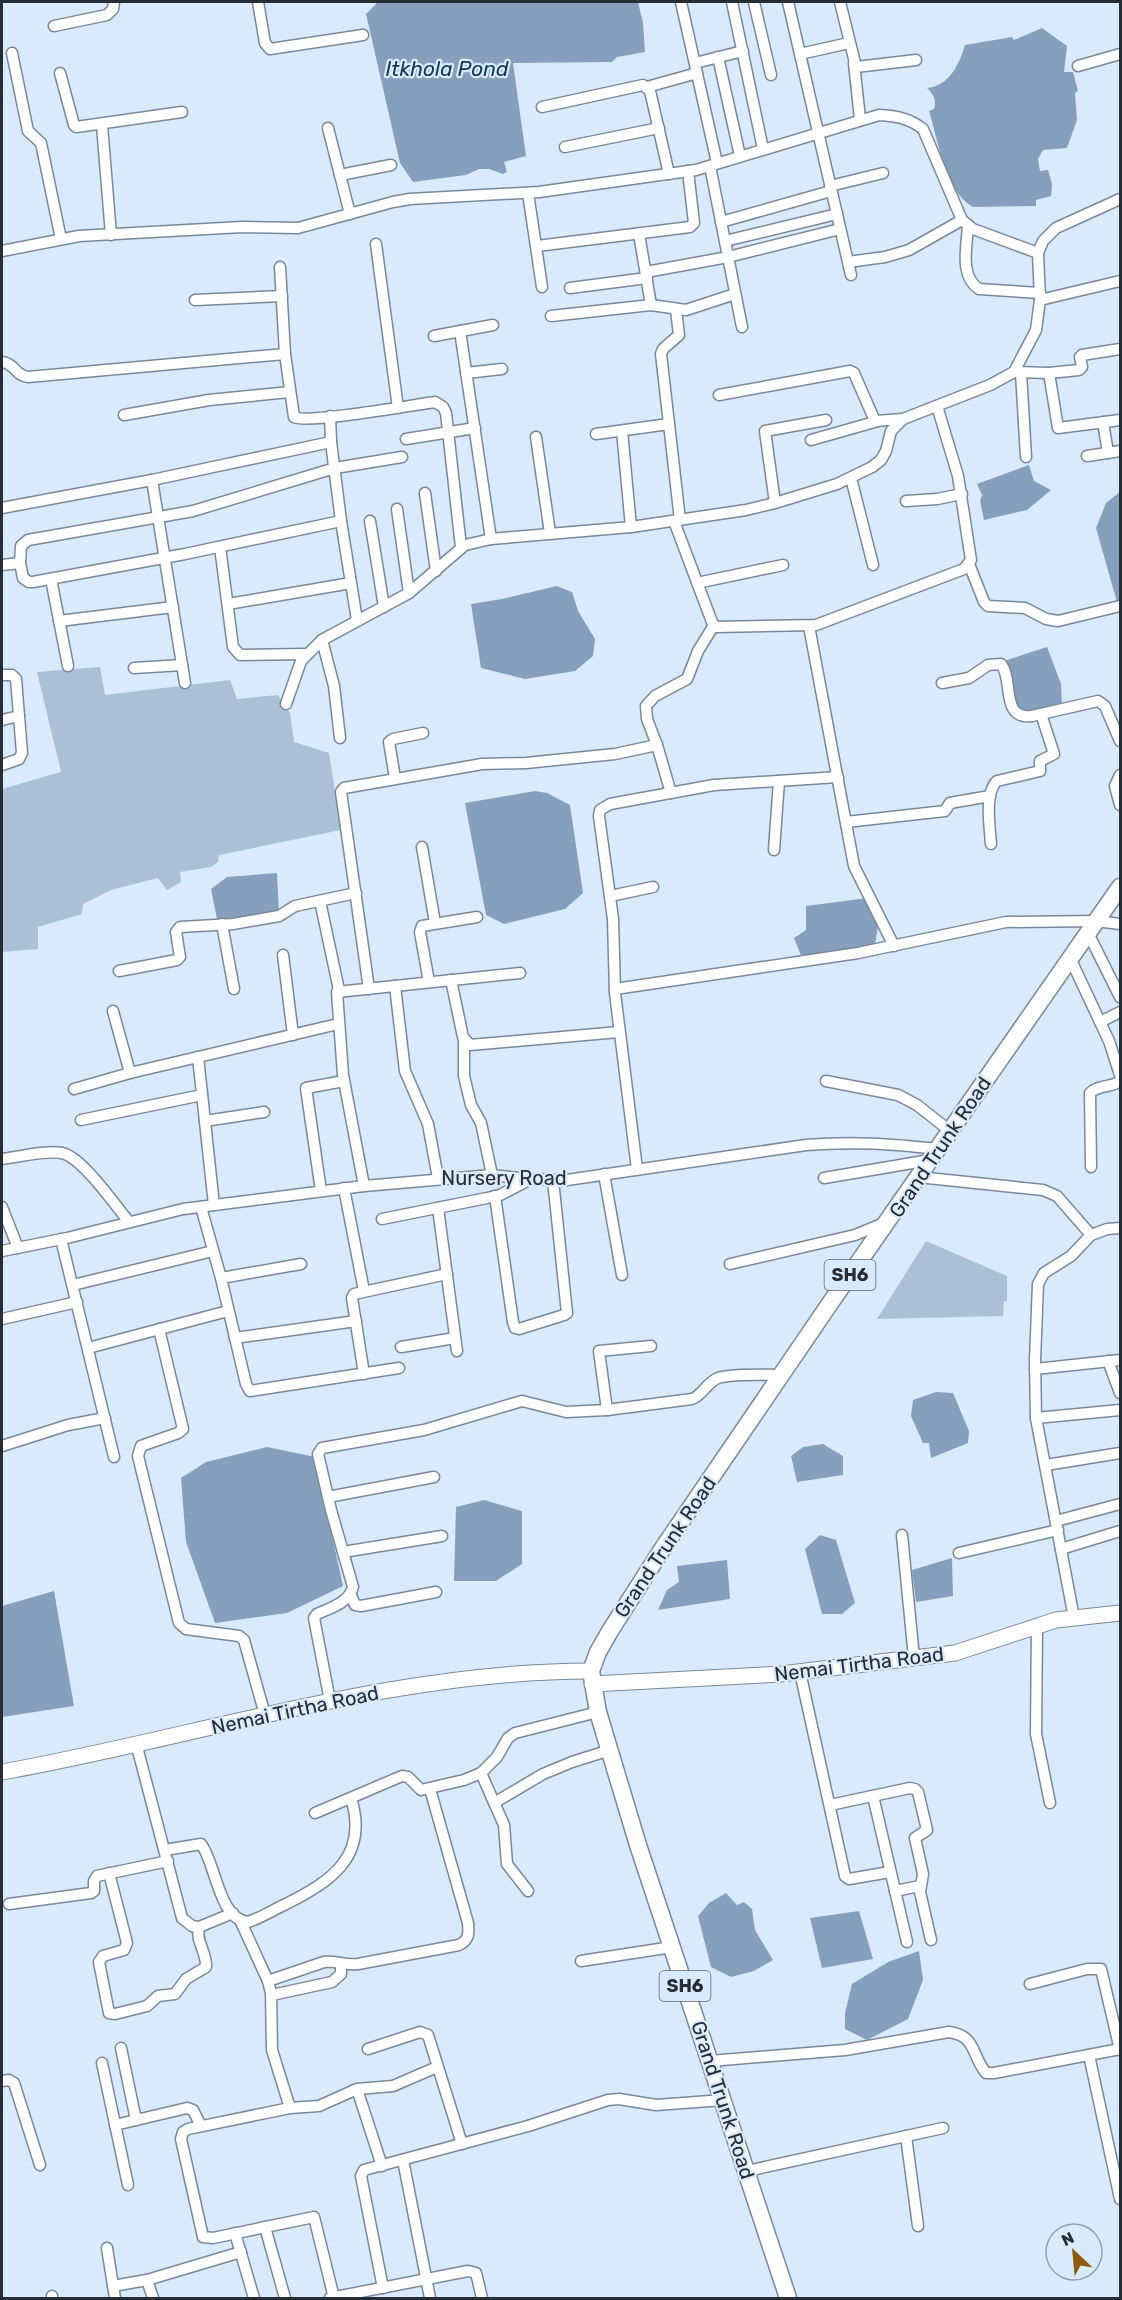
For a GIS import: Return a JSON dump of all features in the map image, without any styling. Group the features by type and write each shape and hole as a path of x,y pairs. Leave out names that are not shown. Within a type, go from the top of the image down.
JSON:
{"main road":[{"name":"Grand Trunk Road","path":"788,2298 638,1845 598,1712 592,1678 598,1652 627,1602 781,1375 1070,958 1103,925 1120,887"}],"street":[{"path":"54,26 107,15 113,9 114,2"},
{"path":"258,2 265,43 270,49 363,35"},
{"path":"681,2 696,68 721,222 742,327"},
{"path":"732,2 763,149"},
{"path":"754,2 771,75"},
{"path":"788,2 851,275"},
{"path":"840,2 854,63 860,119"},
{"path":"800,54 849,43"},
{"path":"542,107 643,85 647,87 718,57 742,51"},
{"path":"12,53 28,131 41,143 60,239"},
{"path":"1078,66 1120,54"},
{"path":"718,57 740,156"},
{"path":"854,63 856,67 916,60"},
{"path":"60,73 75,127 182,112"},
{"path":"647,87 650,91 669,174"},
{"path":"2,251 60,239 111,235 242,226 298,228 410,200 528,193 669,174 713,164 879,115 898,116 914,122 923,129 965,222 973,230 1038,253"},
{"path":"102,125 111,235"},
{"path":"328,128 350,214"},
{"path":"565,147 659,128"},
{"path":"340,175 390,165"},
{"path":"537,246 685,229 694,223 688,171"},
{"path":"721,222 883,172"},
{"path":"528,193 542,287"},
{"path":"1026,458 1018,373 1036,330 1040,296 1038,253 1043,241 1056,228 1120,198"},
{"path":"725,241 837,214"},
{"path":"848,262 885,258 909,250 965,222"},
{"path":"965,222 966,270 972,285 979,289 1040,296 1086,291 1120,281"},
{"path":"570,288 646,275 840,229"},
{"path":"639,234 651,305"},
{"path":"376,244 398,408"},
{"path":"280,267 285,354 294,418 330,416 435,402 440,404 446,413 461,547"},
{"path":"551,316 651,305 689,310 735,294"},
{"path":"195,300 282,296"},
{"path":"676,310 679,334 663,349 661,354 677,520 697,583 714,625 720,628 809,626 837,618 964,569 969,564 971,560 962,494 937,406"},
{"path":"434,336 493,325"},
{"path":"460,331 491,539"},
{"path":"811,440 878,421 903,419 1018,373 1049,373 1081,369 1080,357 1082,355 1120,350"},
{"path":"2,362 12,365 21,375 28,377 285,354"},
{"path":"466,373 502,369"},
{"path":"719,395 850,371 854,373 874,418 878,421"},
{"path":"1049,373 1058,428 1120,420"},
{"path":"124,415 209,400 290,392"},
{"path":"330,416 341,521 357,620"},
{"path":"286,704 297,668 306,654 322,640 410,593 461,547 491,539 631,527 775,503 851,478 881,460 891,431 903,419"},
{"path":"775,503 765,431 826,420"},
{"path":"1103,422 1107,453"},
{"path":"596,435 669,424"},
{"path":"406,439 475,428"},
{"path":"622,431 631,527"},
{"path":"536,437 550,533"},
{"path":"2,508 152,480 331,442"},
{"path":"1087,456 1120,451"},
{"path":"341,521 51,579 25,581 20,563 21,546 28,540 193,511 335,468 402,457"},
{"path":"851,478 873,565"},
{"path":"152,480 185,683"},
{"path":"425,493 436,571"},
{"path":"906,501 962,494"},
{"path":"397,509 410,593"},
{"path":"370,521 384,607"},
{"path":"220,547 233,647 238,654 306,654"},
{"path":"2,566 20,563"},
{"path":"969,564 984,603 988,606 1025,608 1046,619 1058,621 1120,606"},
{"path":"697,583 783,565"},
{"path":"51,579 68,666"},
{"path":"228,604 351,583"},
{"path":"59,621 173,607"},
{"path":"670,793 657,745 647,719 646,706 658,694 687,679 698,651 714,625"},
{"path":"809,626 857,875 894,946"},
{"path":"322,640 333,687 340,738"},
{"path":"942,683 969,678 988,665 1001,664 1004,668 1010,700 1017,714 1023,717 1041,714 1098,700 1116,718 1120,741"},
{"path":"134,668 182,665"},
{"path":"2,675 10,674 16,678 22,756 2,765"},
{"path":"991,844 990,796 993,784 997,781 1040,771 1040,761 1054,754 1041,714"},
{"path":"2,720 19,716"},
{"path":"395,778 389,742 393,739 423,733"},
{"path":"369,989 342,789 347,786 482,764 526,763 615,754 657,745"},
{"path":"1120,775 1115,786 1120,805"},
{"path":"637,1169 619,1032 613,919 600,810 610,804 714,785 838,777"},
{"path":"774,850 779,781"},
{"path":"846,822 945,811 950,802 990,796"},
{"path":"422,847 435,923"},
{"path":"610,896 653,887"},
{"path":"119,971 175,961 180,957 177,930 182,927 279,916 291,908 356,893"},
{"path":"320,901 339,990 335,996 344,1081 364,1185"},
{"path":"429,982 420,932 424,925 477,917"},
{"path":"615,989 842,956 1006,922 1103,925 1120,919"},
{"path":"222,924 234,989"},
{"path":"1103,925 1120,997"},
{"path":"283,955 293,1035"},
{"path":"1070,958 1100,1022 1120,1075"},
{"path":"339,990 369,989 520,973"},
{"path":"452,980 464,1040 464,1076 471,1105 481,1123 492,1175"},
{"path":"395,986 405,1071 428,1124 438,1178"},
{"path":"112,1011 130,1073"},
{"path":"1100,1022 1120,1012"},
{"path":"74,1089 130,1073 338,1024"},
{"path":"464,1040 470,1045 619,1032"},
{"path":"198,1057 214,1205"},
{"path":"321,1191 306,1088 344,1081"},
{"path":"826,1081 898,1095 917,1105 950,1131"},
{"path":"1091,1167 1090,1093 1120,1081"},
{"path":"81,1120 202,1095"},
{"path":"205,1121 264,1112"},
{"name":"Nursery Road","path":"2,1251 201,1207 364,1185 492,1175 553,1180 833,1142 869,1142 934,1155"},
{"path":"2,1159 58,1153 70,1156 80,1164 129,1222"},
{"path":"824,1178 934,1155"},
{"path":"604,1174 622,1275"},
{"path":"918,1177 1051,1192 1091,1235"},
{"path":"382,1220 495,1196 529,1179"},
{"path":"495,1196 513,1322 515,1328 519,1329 564,1315 568,1311 553,1180"},
{"path":"344,1188 364,1291"},
{"path":"2,1207 18,1248"},
{"path":"201,1207 221,1278 246,1384 250,1391 399,1368"},
{"path":"438,1208 457,1352"},
{"path":"730,1264 862,1233 889,1221"},
{"path":"1074,1618 1036,1418 1035,1369 1040,1278 1044,1273 1071,1257 1091,1235 1120,1227"},
{"path":"61,1239 114,1457"},
{"path":"73,1285 213,1251"},
{"path":"221,1278 301,1264"},
{"path":"364,1374 352,1298 354,1294 447,1274"},
{"path":"2,1319 77,1302"},
{"path":"88,1348 228,1311"},
{"path":"235,1338 356,1322"},
{"path":"159,1329 183,1429 178,1433 141,1446 138,1456 179,1623 186,1629 239,1636 244,1640 265,1715"},
{"path":"401,1347 455,1338"},
{"path":"607,1410 599,1351 651,1346"},
{"path":"1035,1369 1120,1360"},
{"path":"1108,1361 1120,1394"},
{"path":"436,1592 356,1605 351,1595 353,1587 318,1454 324,1446 424,1430 522,1401 561,1412 607,1410 692,1399 701,1395 710,1383 719,1377 781,1375"},
{"path":"1036,1418 1120,1410"},
{"path":"2,1446 68,1425 105,1418"},
{"path":"1046,1465 1120,1453"},
{"path":"328,1497 434,1477"},
{"path":"959,1553 1057,1526 1120,1504"},
{"path":"1061,1549 1120,1531"},
{"path":"902,1535 914,1658"},
{"path":"343,1552 442,1536"},
{"path":"330,1701 314,1618 351,1595"},
{"name":"Nemai Tirtha Road","path":"2,1772 57,1762 330,1701 433,1683 540,1671 592,1678 800,1672 955,1653 1056,1620 1120,1613"},
{"path":"1037,1626 1036,1734 1050,1803"},
{"path":"800,1672 845,1876 849,1880 856,1880 890,1872"},
{"path":"315,1813 402,1776 408,1777 421,1790 464,1780 481,1773 497,1757 508,1738 515,1733 598,1712"},
{"path":"136,1743 182,1918 192,1926 199,1927 236,1917 248,1922 252,1921 313,1890 343,1866 354,1839 357,1824 351,1798"},
{"path":"494,1803 543,1774 610,1750"},
{"path":"481,1773 506,1834 507,1864 528,1892"},
{"path":"830,1805 910,1788 918,1792 927,1830 915,1838 923,1874 920,1886 931,1940"},
{"path":"268,1981 324,1962 330,1961 341,1965 358,1964 459,1945 466,1941 469,1934 468,1923 430,1789"},
{"path":"873,1796 907,1942"},
{"path":"165,1850 201,1844 223,1900 236,1917 268,1981 272,1995 272,2050 290,2108"},
{"path":"9,1904 91,1893 94,1891 94,1878 168,1861"},
{"path":"109,1874 127,1943 124,1950 103,1956 99,1962 110,2013 115,2014 147,2006 158,1996 175,1994 186,1979 202,1971 206,1966 206,1960 197,1933 199,1927"},
{"path":"895,1891 920,1886"},
{"path":"581,1961 672,1947"},
{"path":"324,1962 326,1984"},
{"path":"272,1995 326,1984 337,1979 341,1974 341,1965"},
{"path":"710,2061 844,2050 949,2032 960,2033 968,2038 986,2073 1120,2050 1101,1969 1087,1969 1030,1984"},
{"path":"368,2049 424,2032 430,2039 462,2144"},
{"path":"121,2048 136,2120"},
{"path":"1089,2055 1120,2199"},
{"path":"102,2063 128,2185"},
{"path":"437,2067 393,2086 357,2089 325,2104 290,2108 188,2129 183,2132 181,2139 201,2234 207,2239 314,2217 332,2298 353,2296 473,2271 478,2278 482,2298"},
{"path":"2,2081 9,2080 14,2083 40,2165"},
{"path":"357,2089 382,2166"},
{"path":"383,2288 361,2176 364,2170 539,2123 608,2100 619,2099 656,2105 723,2100"},
{"path":"115,2125 191,2108 201,2126"},
{"path":"747,2171 943,2128"},
{"path":"906,2136 918,2226"},
{"path":"403,2160 430,2298"},
{"path":"265,2226 285,2298"},
{"path":"235,2233 254,2298"},
{"path":"107,2248 115,2298"},
{"path":"113,2286 147,2280 241,2252"},
{"path":"147,2280 153,2298"}],"shaded area":[{"path":"100,667 105,695 230,680 237,699 278,695 290,713 294,742 329,753 341,830 219,855 218,862 211,867 180,872 181,882 167,890 158,878 111,890 83,904 82,914 38,927 38,949 2,952 2,789 61,772 37,672"},
{"path":"926,1241 1007,1276 1007,1301 1004,1301 1003,1316 877,1319"}],"water":[{"name":"Itkhola Pond","path":"376,2 638,2 643,23 645,52 617,57 612,62 513,63 526,156 504,162 507,172 503,174 489,169 479,169 466,175 413,182 400,163 366,14"},
{"path":"1042,28 1067,46 1064,72 1073,72 1078,91 1075,93 1077,120 1067,148 1043,150 1038,159 1040,171 1048,170 1052,184 1051,196 1036,200 1036,206 973,207 963,200 949,178 929,111 934,109 935,100 927,88 947,79 960,60 965,45 1012,37 1014,40"},
{"path":"1029,465 1034,481 1051,490 1027,510 984,520 980,501 982,495 977,484"},
{"path":"1120,492 1120,601 1117,602 1096,528 1106,503"},
{"path":"557,586 572,592 578,611 595,639 593,656 575,671 525,679 481,668 471,604"},
{"path":"1047,647 1061,684 1062,705 1029,712 1020,710 1012,699 1004,661"},
{"path":"535,791 547,793 570,805 583,893 565,909 504,924 486,915 465,803"},
{"path":"277,873 279,914 217,919 211,889 227,877"},
{"path":"868,898 880,915 875,944 802,958 794,938 806,930 806,906"},
{"path":"936,1392 953,1393 969,1431 968,1443 931,1458 929,1443 923,1443 911,1416 913,1400"},
{"path":"823,1444 843,1456 843,1475 797,1482 791,1456 803,1447"},
{"path":"267,1447 315,1457 343,1586 287,1613 215,1623 186,1542 181,1478 206,1462"},
{"path":"484,1500 522,1511 522,1564 496,1581 454,1581 456,1507"},
{"path":"820,1535 836,1540 855,1603 842,1614 822,1614 805,1549"},
{"path":"952,1558 953,1596 916,1602 912,1570"},
{"path":"727,1560 730,1599 658,1610 667,1590 679,1582 677,1566"},
{"path":"54,1591 74,1706 2,1717 2,1606"},
{"path":"726,1893 737,1905 744,1902 752,1909 755,1930 773,1960 754,1971 731,1977 711,1967 698,1916 709,1903"},
{"path":"859,1911 873,1959 822,1968 810,1918"},
{"path":"919,1951 923,1980 908,2019 867,2040 845,2029 845,2013 852,1984 888,1962"}]}
